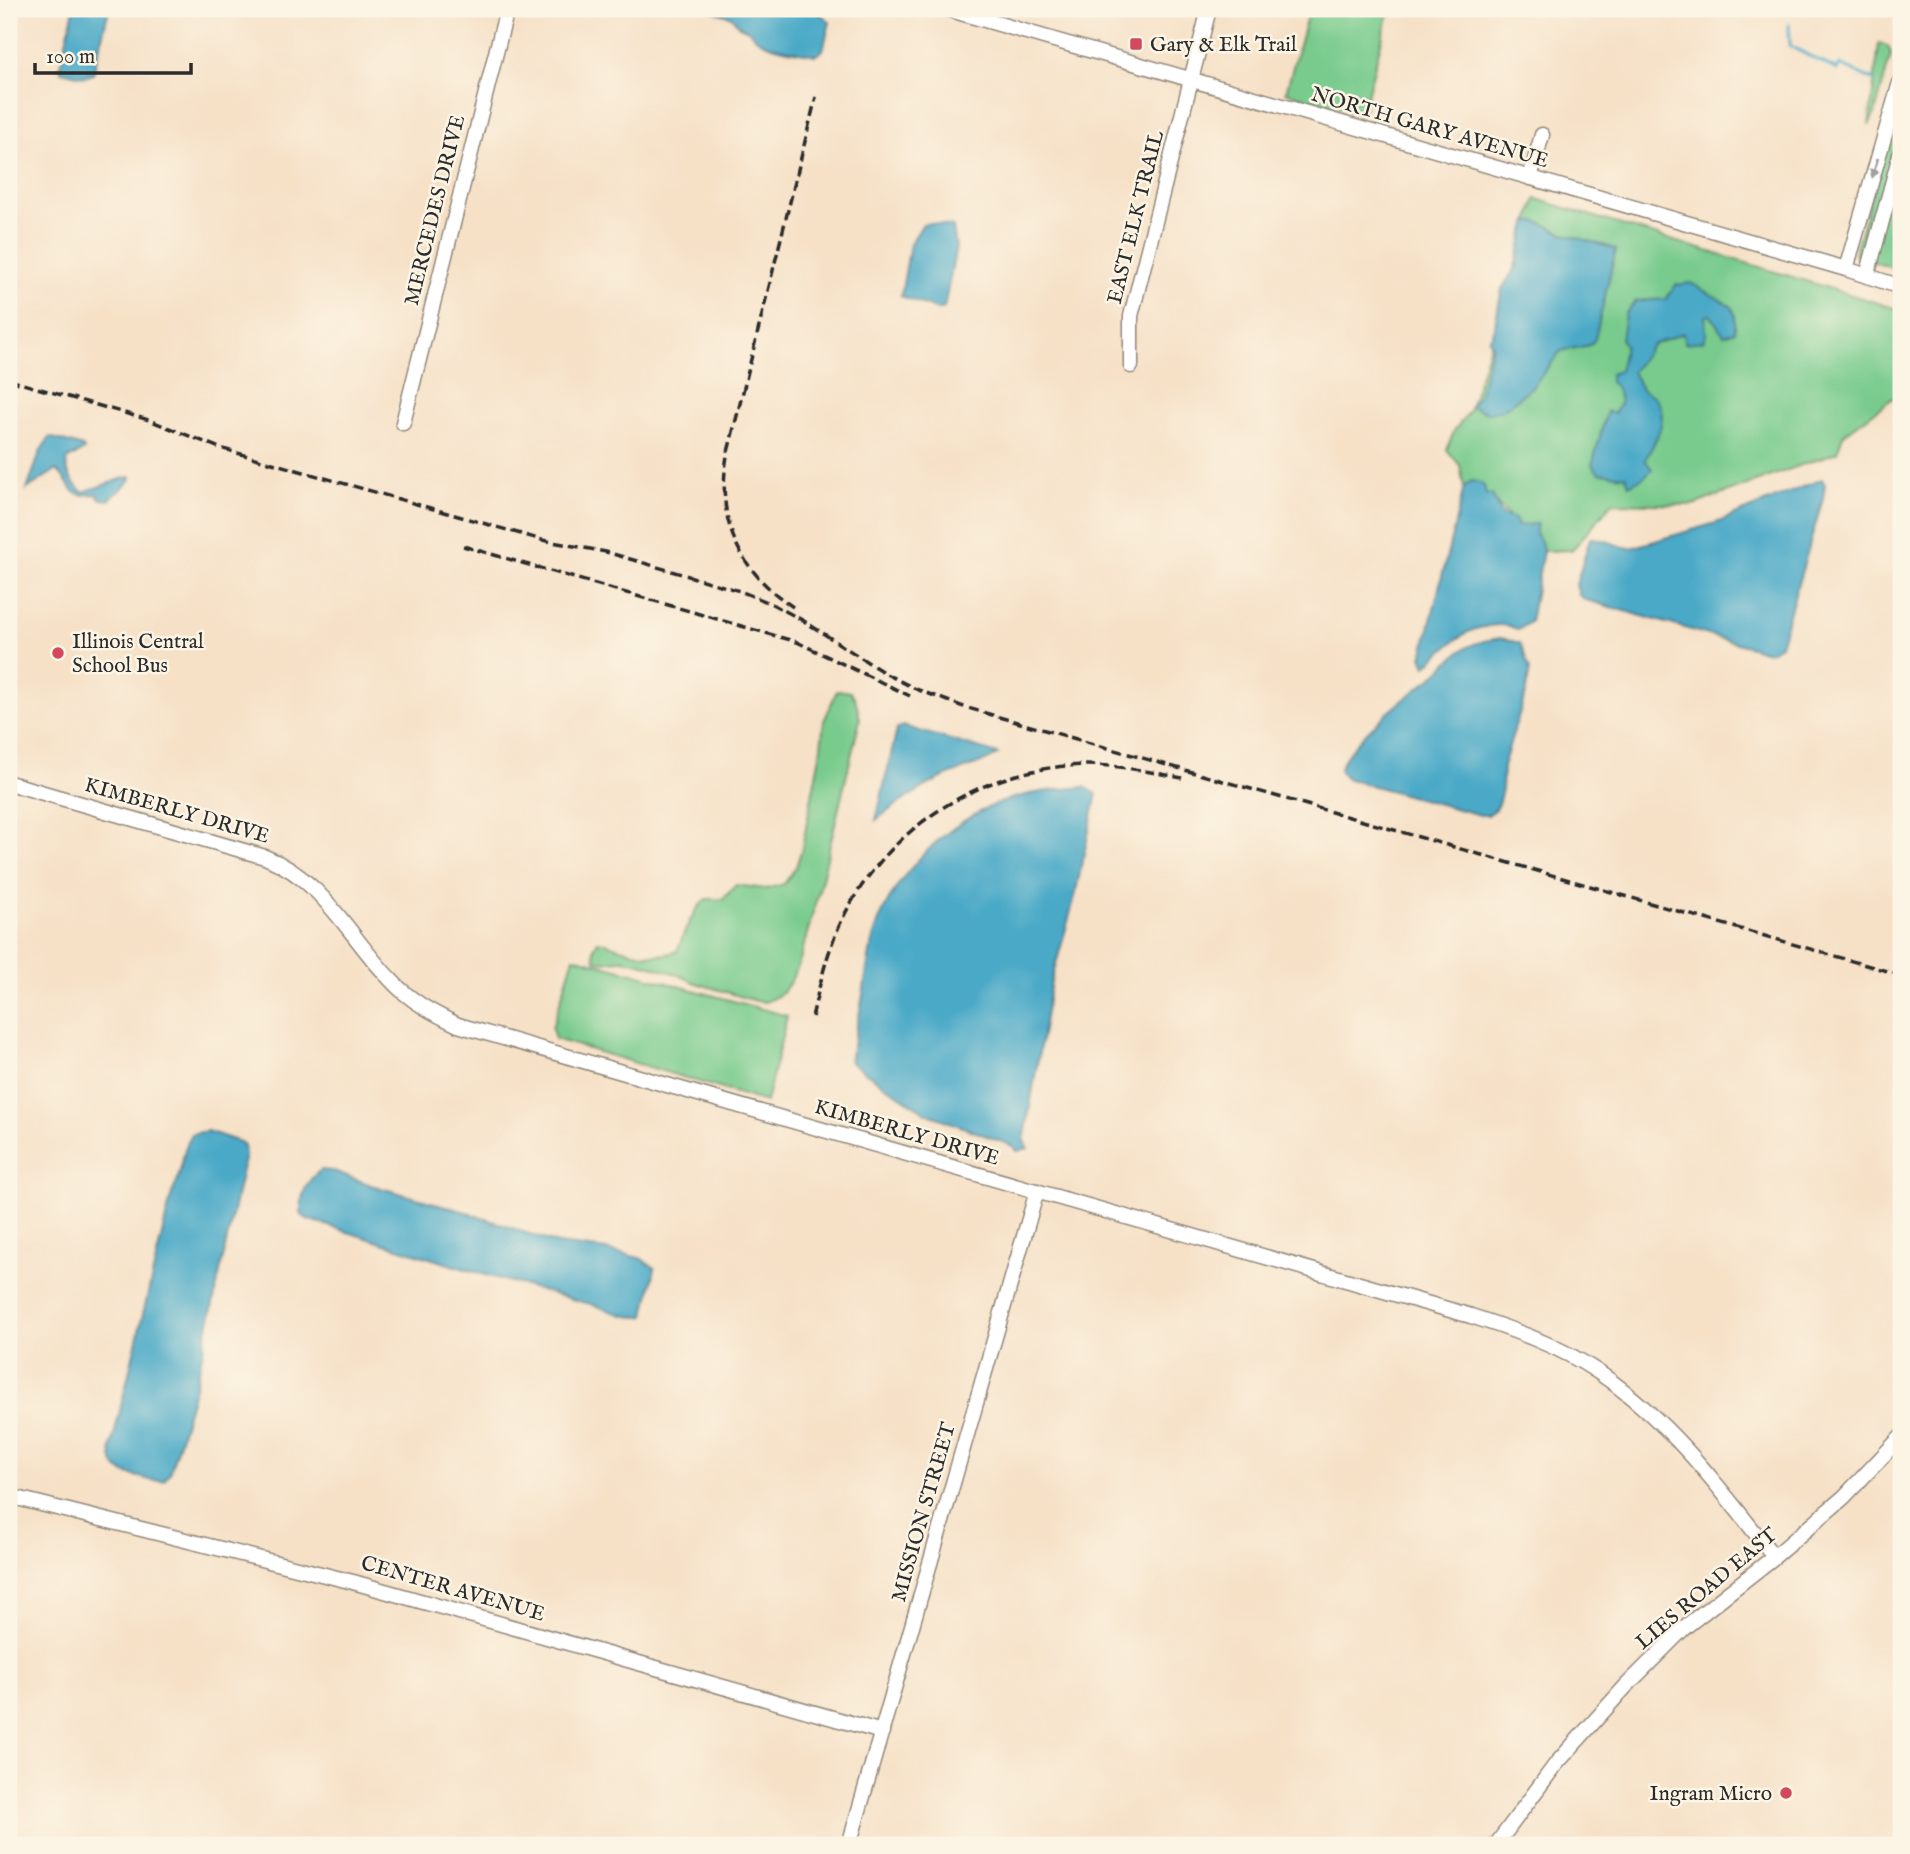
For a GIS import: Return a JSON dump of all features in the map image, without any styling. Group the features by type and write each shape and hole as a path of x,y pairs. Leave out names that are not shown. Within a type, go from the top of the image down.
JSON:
{"street":[{"name":"MERCEDES DRIVE","path":"403,422 507,9"},
{"name":"NORTH GARY AVENUE","path":"947,9 1901,287"},
{"name":"EAST ELK TRAIL","path":"1131,366 1131,316 1209,9"},
{"path":"1846,269 1901,79"},
{"path":"1530,178 1542,135"},
{"path":"1867,276 1901,151"},
{"name":"KIMBERLY DRIVE","path":"9,783 281,863 317,890 392,982 427,1009 458,1025 1471,1316 1530,1337 1597,1371 1659,1421 1707,1471 1774,1557"},
{"name":"MISSION STREET","path":"849,1845 1037,1191"},
{"name":"LIES ROAD EAST","path":"1496,1845 1556,1764 1626,1686 1685,1627 1774,1557 1844,1497 1901,1437"},
{"name":"CENTER AVENUE","path":"9,1496 353,1582 882,1732"}],"green space":[{"path":"1309,9 1390,9 1362,114 1286,92"},
{"path":"1879,44 1888,46 1891,54 1875,113 1869,125"},
{"path":"1901,92 1901,271 1854,255"},
{"path":"1536,199 1901,310 1901,392 1843,435 1837,452 1693,505 1612,503 1572,550 1544,551 1495,502 1464,487 1460,465 1447,450 1454,431 1469,411"},
{"path":"837,690 850,692 855,698 860,719 798,967 783,992 765,1002 756,1001 639,963 595,960 594,948 598,941 648,955 677,951 692,917 706,899 723,899 736,885 766,889 784,884 796,867 802,848 824,721"},
{"path":"574,957 787,1016 766,1102 555,1039 552,1028"}],"water":[{"path":"74,9 109,9 93,74 85,77 61,71 60,66"},
{"path":"708,9 805,9 822,15 830,22 823,50 816,55 770,45 739,26 732,17"},
{"path":"1528,221 1542,223 1562,233 1616,249 1595,339 1590,345 1561,351 1533,386 1503,410 1487,413 1470,406 1479,395 1492,345 1489,339 1493,334 1502,289 1517,265"},
{"path":"923,224 953,227 956,248 944,308 938,310 901,296 910,244"},
{"path":"1691,283 1731,306 1735,314 1735,331 1724,335 1710,315 1705,316 1706,334 1703,341 1685,343 1683,333 1652,345 1632,372 1642,389 1659,404 1662,420 1645,460 1652,469 1629,485 1626,476 1599,473 1592,465 1607,411 1614,414 1620,403 1617,388 1610,382 1610,374 1619,371 1625,345 1621,339 1625,314 1636,301 1666,299 1676,285"},
{"path":"50,437 83,447 84,450 67,460 67,469 76,486 83,492 124,478 131,477 130,481 109,500 101,499 96,494 83,495 74,492 56,470 27,489 41,450"},
{"path":"1822,479 1825,485 1823,499 1780,645 1768,652 1586,600 1579,595 1576,585 1590,538 1631,548 1716,523"},
{"path":"1471,481 1484,486 1486,495 1492,494 1501,514 1515,519 1518,526 1537,524 1535,534 1541,541 1543,551 1530,622 1518,630 1497,625 1473,630 1456,640 1426,666 1422,657 1464,487"},
{"path":"1501,638 1520,643 1530,670 1503,766 1502,789 1497,808 1488,815 1480,815 1348,779 1339,771 1344,759 1365,734 1455,656 1473,645"},
{"path":"903,726 998,754 925,787 876,820 897,729"},
{"path":"1085,787 1097,794 1074,900 1051,982 1024,1141 1028,1148 1017,1151 1013,1146 926,1113 850,1062 870,953 875,932 895,889 926,851 945,835 985,809 1007,800 1036,793"},
{"path":"207,1131 240,1142 244,1145 245,1156 196,1383 170,1473 164,1480 149,1480 117,1468 111,1448 185,1148 192,1134"},
{"path":"321,1170 334,1171 371,1185 466,1212 558,1244 606,1250 640,1258 655,1268 645,1316 620,1314 307,1219 301,1214 303,1195 311,1179"}],"waterway":[{"path":"1789,25 1790,46 1837,70 1840,65 1874,80"}],"railway":[{"path":"793,607 758,577 735,542 725,501 724,479 727,456 816,97"},
{"path":"9,380 149,420 220,448 542,540 606,552 740,591 804,621 886,674 961,706 1901,975"},
{"path":"463,546 797,642 910,696"},
{"path":"812,1017 832,944 861,887 885,857 912,830 942,808 976,790 1011,777 1048,768 1111,766 1182,778"}],"place":[{"name":"Gary & Elk Trail","path":"1136,44"},
{"name":"Illinois Central School Bus","path":"58,653"},
{"name":"Ingram Micro","path":"1786,1793"}]}
